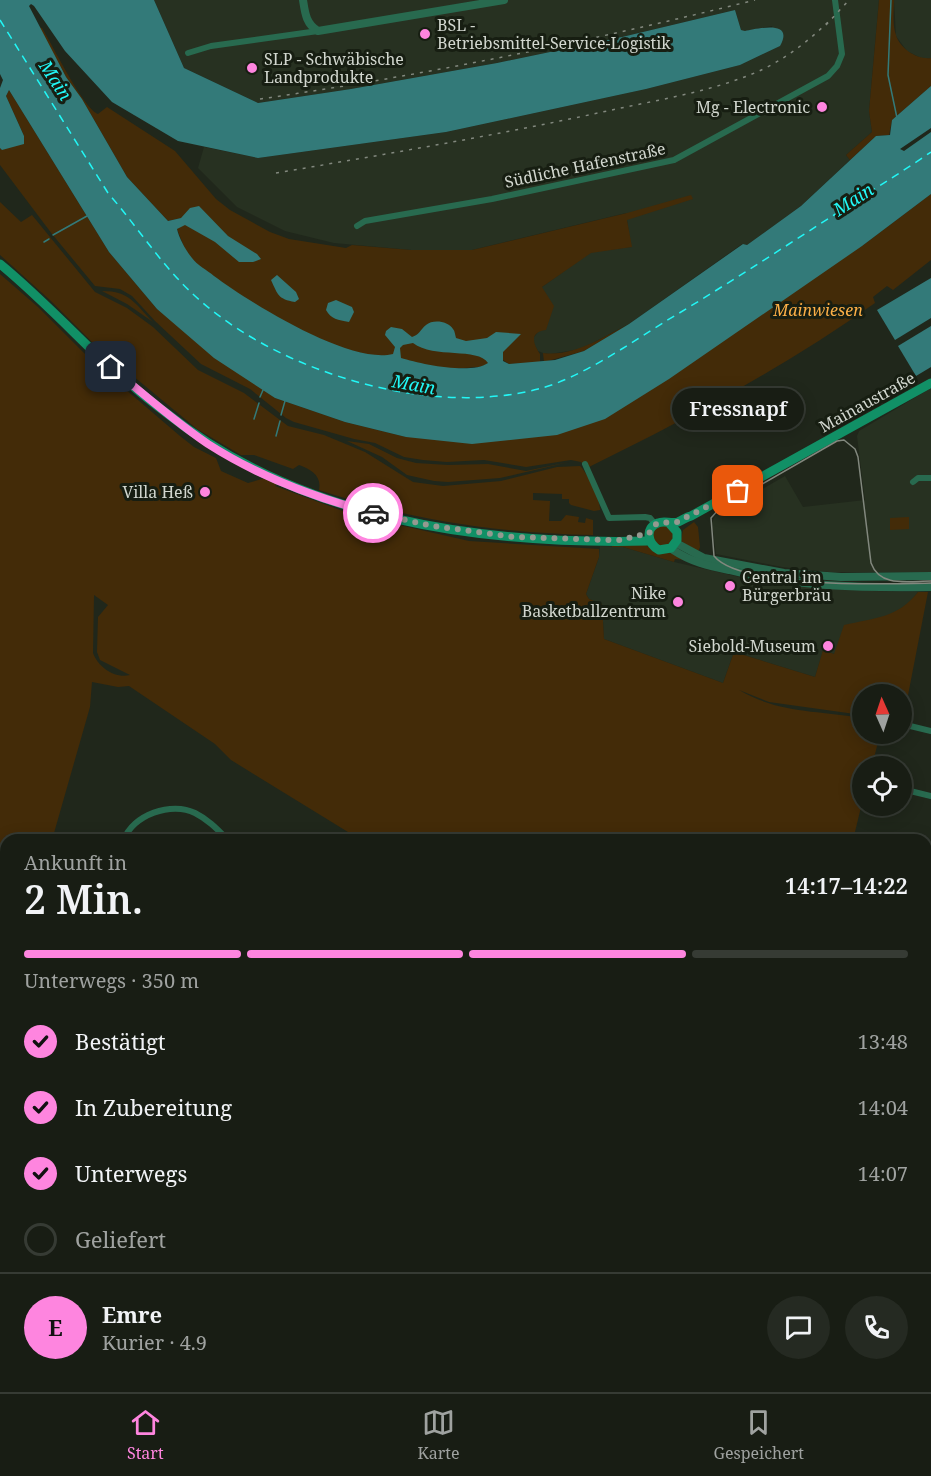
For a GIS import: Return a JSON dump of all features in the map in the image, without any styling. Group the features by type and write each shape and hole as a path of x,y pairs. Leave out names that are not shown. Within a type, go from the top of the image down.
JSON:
{"main road":[{"path":"0,264 37,295 98,356 165,412 218,450 284,483 358,509 433,526 514,537 625,540 633,536 649,537"},
{"name":"Mainaustraße","path":"669,523 691,516 931,383"},
{"name":"Mainaustraße","path":"676,532 689,522 691,516"},
{"path":"653,522 669,523 676,532 673,545 658,550 649,537 653,522"}],"street":[{"path":"188,52 211,46 504,0"},
{"name":"Südliche Hafenstraße","path":"357,226 365,220 492,199 674,160 828,76 837,66 842,54 835,0"},
{"path":"304,3 311,27 318,31"},
{"path":"585,464 609,518 645,517 653,522"},
{"path":"913,482 918,478 931,478"},
{"path":"673,545 673,550 693,562 772,575 842,586 931,587"},
{"path":"814,580 841,577 931,576"},
{"path":"841,577 842,586"},
{"path":"912,726 931,731"},
{"path":"912,791 931,796"},
{"path":"126,834 127,829 142,819 162,811 179,809 193,812 209,821 222,834"}],"shaded area":[{"path":"154,0 879,0 869,111 872,132 846,155 850,160 801,206 747,245 742,244 629,324 581,349 543,353 538,351 533,343 533,338 540,330 542,287 591,252 631,247 626,213 472,250 411,250 334,243 285,231 237,207 198,168 204,147 258,158 446,132 646,89 740,65 780,46 772,26 741,30 735,10 497,63 258,103 184,68"},
{"path":"894,0 931,0 931,58 923,59 907,51 896,36"},
{"path":"931,388 931,572 829,572 782,567 716,554 712,523 715,516 785,476 803,507 865,500 857,436 859,431"},
{"path":"600,546 623,547 674,562 744,578 873,591 918,592 910,602 834,654 823,651 815,677 734,652 723,683 604,639 602,605 589,599 586,594 599,557"}],"green space":[{"path":"879,0 894,0 894,27 901,45 915,55 931,58 931,86 892,120 889,135 876,136 850,160 846,155 872,132 869,111"},
{"path":"39,27 42,28 84,101 92,109 98,114 107,107 175,151 216,199 230,210 270,232 289,239 346,248 352,245 411,250 472,250 627,213 691,195 693,199 627,220 632,247 591,253 542,287 554,306 546,330 537,333 534,339 540,354 540,362 509,364 480,345 421,333 397,346 393,356 371,355 349,350 325,342 278,320 193,262 177,229 181,218 168,221 127,177 82,99 66,77"},
{"name":"Mainwiesen","path":"9,90 109,252 157,309 275,398 345,422 406,437 862,246 931,194 931,260 893,290 887,286 873,297 875,303 806,349 662,431 587,468 581,462 571,460 526,467 484,460 447,462 404,457 375,443 354,439 286,418 250,389 201,364 132,296 120,289 95,286 0,165 0,148 2,150 24,136 6,96"},
{"path":"0,202 21,222 32,215 95,292 127,308 153,327 198,370 244,393 288,426 324,435 365,452 413,482 443,486 501,481 557,467 580,466 593,487 600,510 594,511 571,505 569,499 562,499 562,494 533,493 533,500 550,501 549,521 561,521 566,515 579,517 578,522 585,523 586,518 593,520 593,535 488,528 420,517 319,490 317,477 299,465 293,469 254,455 241,455 197,429 92,342 0,255"},
{"path":"0,274 38,307 90,359 180,436 194,447 216,458 221,471 248,483 265,478 277,484 275,486 351,514 469,541 599,549 599,557 586,594 589,599 602,604 604,639 723,683 734,652 815,677 823,650 834,654 844,625 885,616 902,607 918,592 928,592 910,684 852,684 852,714 769,702 739,690 754,698 784,707 852,717 852,744 878,744 874,756 852,756 852,816 859,816 854,834 351,834 231,760 215,744 129,686 118,687 92,682 90,707 54,834 0,834","holes":["94,595 108,605 98,617 97,652 100,660 130,675 124,676 108,671 95,658 93,653"]},
{"path":"102,291 126,296 153,322 127,304"},
{"path":"629,324 584,351 544,362 543,353 577,349"},
{"path":"414,342 480,353 490,361 483,366 445,368 399,358 399,345"},
{"path":"347,441 369,444 397,458 416,463 488,464 526,471 569,462 500,478 434,481 407,475 382,457"},
{"path":"909,517 909,529 890,530 890,518"},
{"path":"694,522 698,527 700,547 698,552 681,541 683,530"},
{"path":"666,525 673,530 674,539 668,546 655,545 651,533 653,529"},
{"path":"612,544 646,545 655,551 672,554 684,560 675,559 674,562 623,547 612,547"}],"water":[{"name":"Main","path":"0,0 154,0 184,68 258,103 497,63 735,10 741,30 773,28 783,32 780,46 740,65 646,89 446,132 258,158 178,141 112,102 65,51 31,4 29,6 66,77 82,99 127,177 168,221 181,218 190,208 199,206 228,236 257,254 261,259 253,262 239,262 215,242 185,225 177,229 187,252 194,261 251,301 300,329 351,350 374,355 393,354 395,347 385,335 391,327 402,329 412,337 429,323 436,322 448,324 454,330 456,338 466,341 487,338 496,332 521,334 503,352 503,361 509,364 555,360 584,351 629,324 801,206 876,136 890,135 892,120 931,86 931,128 900,149 904,151 931,132 931,194 862,246 669,379 605,419 557,435 472,444 406,437 345,422 275,398 214,358 157,309 109,252 9,90 6,96 24,136 24,144 2,150 0,148 0,88 3,80 0,74","holes":["413,343 422,348 475,355 488,363 470,368 458,368 401,358 400,348 403,345"]},
{"path":"277,275 296,292 299,299 295,302 279,296 271,280"},
{"path":"931,278 931,318 895,340 877,310"},
{"path":"336,300 352,307 354,312 349,322 335,319 326,310 328,303"},
{"path":"931,326 931,367 916,376 898,346"}],"waterway":[{"path":"891,0 888,75 897,118"},
{"path":"53,235 87,216"},
{"path":"44,242 49,239"},
{"path":"260,397 263,390"},
{"path":"281,415 285,401"},
{"path":"254,419 259,403"},
{"path":"276,436 280,421"}],"ferry route":[{"path":"0,20 108,193 176,277 203,303 237,328 275,350 317,369 362,383 407,393 452,397 496,396 538,389 570,377 604,360 931,152"}],"tram line":[{"path":"931,581 888,580 875,571 871,563 858,457 855,449 844,440 837,441 719,509 711,518 714,556 729,567 753,574 816,582 931,583"}],"railway":[{"path":"260,99 508,56 755,0"},
{"path":"826,25 849,0"},
{"path":"276,173 525,128 702,90 739,79 777,62 814,35 830,20"}],"way so far":[{"path":"373,513 433,526 514,537 625,540 633,536 649,534 652,527 658,523 677,522 691,516 738,491"}],"place":[{"name":"BSL - Betriebsmittel-Service-Logistik","path":"425,34"},
{"name":"SLP - Schwäbische Landprodukte","path":"252,68"},
{"name":"Mg - Electronic","path":"822,107"},
{"name":"Fressnapf","path":"738,491"},
{"name":"Villa Heß","path":"205,492"},
{"name":"Central im Bürgerbräu","path":"730,586"},
{"name":"Nike Basketballzentrum","path":"678,602"},
{"name":"Siebold-Museum","path":"828,646"}],"route":[{"path":"111,367 165,412 227,455 305,491 373,513"}]}
